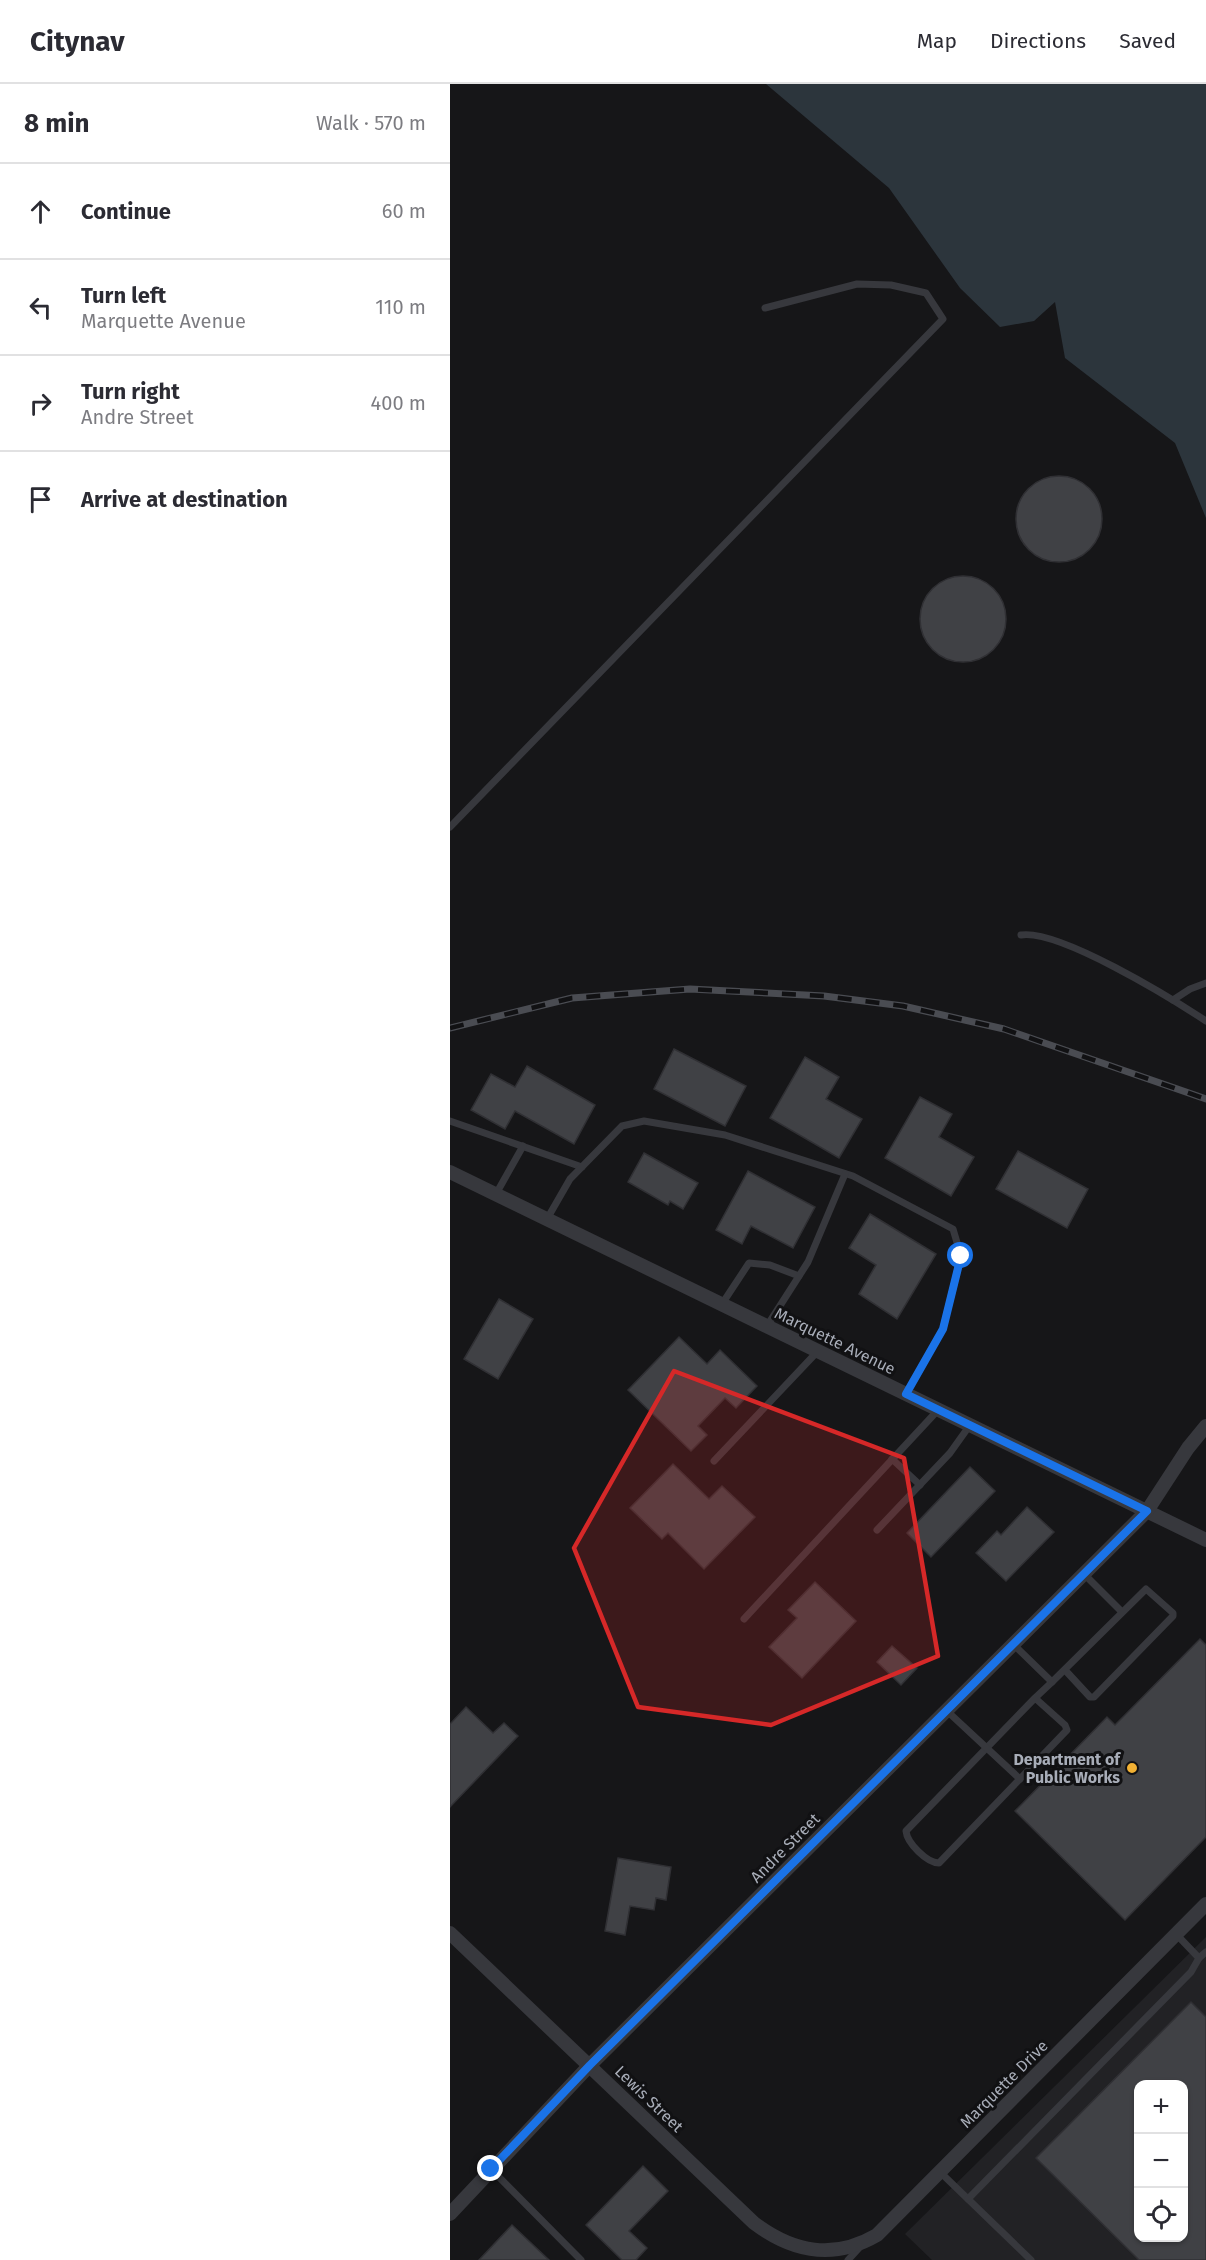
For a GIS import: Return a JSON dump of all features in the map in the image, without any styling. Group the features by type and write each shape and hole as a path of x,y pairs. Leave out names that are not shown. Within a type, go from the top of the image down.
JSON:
{"street":[{"name":"Marquette Avenue","path":"450,1172 1206,1540"},
{"name":"Andre Street","path":"450,2214 590,2065 1147,1511 1188,1448 1206,1426"},
{"name":"Marquette Drive","path":"808,2249 822,2253 860,2247 877,2235 1206,1904"},
{"name":"Lewis Street","path":"450,1933 754,2223 770,2235 808,2249"}],"lane":[{"path":"450,827 943,319 926,293 891,285 857,284 765,308"},
{"path":"1021,934 1032,933 1055,939 1173,1000 1206,1021"},
{"path":"1173,1000 1190,989 1206,983"},
{"path":"450,1121 582,1167"},
{"path":"547,1219 570,1179 622,1126 644,1121 725,1135 845,1174 952,1229 961,1256 943,1329 906,1394"},
{"path":"496,1194 523,1146"},
{"path":"767,1326 808,1262 845,1174"},
{"path":"722,1304 749,1263 770,1265 799,1276"},
{"path":"714,1461 818,1351"},
{"path":"744,1618 939,1409"},
{"path":"877,1530 950,1453 970,1425"},
{"path":"892,1459 920,1485"},
{"path":"1084,1574 1122,1612"},
{"path":"1035,1698 1065,1725 1067,1730 939,1863 931,1862 907,1839 906,1831 1035,1698 1146,1588 1173,1613 1173,1616 1094,1697 1090,1696 1065,1670"},
{"path":"1014,1645 1052,1682"},
{"path":"947,1711 1020,1779"},
{"path":"1176,1934 1199,1958"},
{"path":"968,2199 1191,1972 1199,1958 1206,1952"},
{"path":"491,2169 580,2260"},
{"path":"940,2172 1031,2260"},
{"path":"848,2260 860,2247"}],"highlighted area":[{"path":"674,1371 904,1458 938,1656 771,1725 638,1707 574,1548"}],"shaded area":[{"path":"766,84 1206,84 1206,518 1175,443 1065,358 1055,302 1034,321 1000,327 960,288 889,188"},
{"path":"1206,1937 1206,2260 932,2260 905,2234"}],"building":[{"path":"1051,476 1067,476 1090,488 1099,502 1102,519 1099,536 1090,550 1067,562 1051,562 1035,555 1023,543 1016,527 1016,511 1023,495 1035,483"},
{"path":"955,576 971,576 994,588 1003,602 1006,619 1003,636 994,650 971,662 955,662 939,655 927,643 920,627 920,611 927,595 939,583"},
{"path":"674,1049 746,1086 725,1126 654,1089"},
{"path":"805,1057 839,1077 826,1099 862,1119 839,1158 770,1118"},
{"path":"527,1066 595,1105 574,1144 515,1111 505,1129 471,1110 491,1074 515,1087"},
{"path":"920,1097 952,1114 939,1137 974,1157 951,1196 885,1158"},
{"path":"1018,1151 1088,1189 1067,1228 996,1189"},
{"path":"644,1153 698,1183 683,1209 670,1201 668,1205 628,1182"},
{"path":"748,1171 815,1207 793,1248 751,1226 742,1244 716,1230"},
{"path":"870,1214 936,1254 897,1319 859,1294 876,1265 849,1248"},
{"path":"499,1299 533,1319 498,1379 464,1359"},
{"path":"679,1337 707,1364 720,1350 757,1386 736,1408 725,1398 698,1426 707,1435 691,1451 628,1390"},
{"path":"673,1464 709,1499 722,1486 755,1517 704,1569 668,1533 662,1539 630,1508"},
{"path":"970,1467 995,1491 931,1557 907,1533"},
{"path":"1027,1507 1054,1532 1006,1581 976,1553 997,1531 1001,1535"},
{"path":"815,1582 856,1621 802,1678 769,1647 797,1618 788,1610"},
{"name":"Department of Public Works","path":"1200,1639 1206,1645 1206,1837 1125,1920 1015,1811 1107,1717 1115,1725"},
{"path":"892,1646 917,1668 901,1685 877,1662"},
{"path":"466,1707 493,1733 504,1723 518,1736 450,1807 450,1724"},
{"path":"618,1858 671,1867 666,1900 656,1898 654,1910 630,1906 625,1935 605,1931"},
{"path":"1191,2002 1206,2017 1206,2260 1139,2260 1036,2158"},
{"path":"643,2166 668,2191 629,2231 647,2248 636,2260 622,2260 586,2225"},
{"path":"512,2225 549,2260 479,2260"}],"railway":[{"path":"450,1028 572,998 690,989 824,996 903,1006 1004,1029 1206,1099"}],"place":[{"name":"Department of Public Works","path":"1132,1768"}],"route":[{"path":"491,2169 590,2065 1147,1511 906,1394 943,1329 961,1256"}]}
